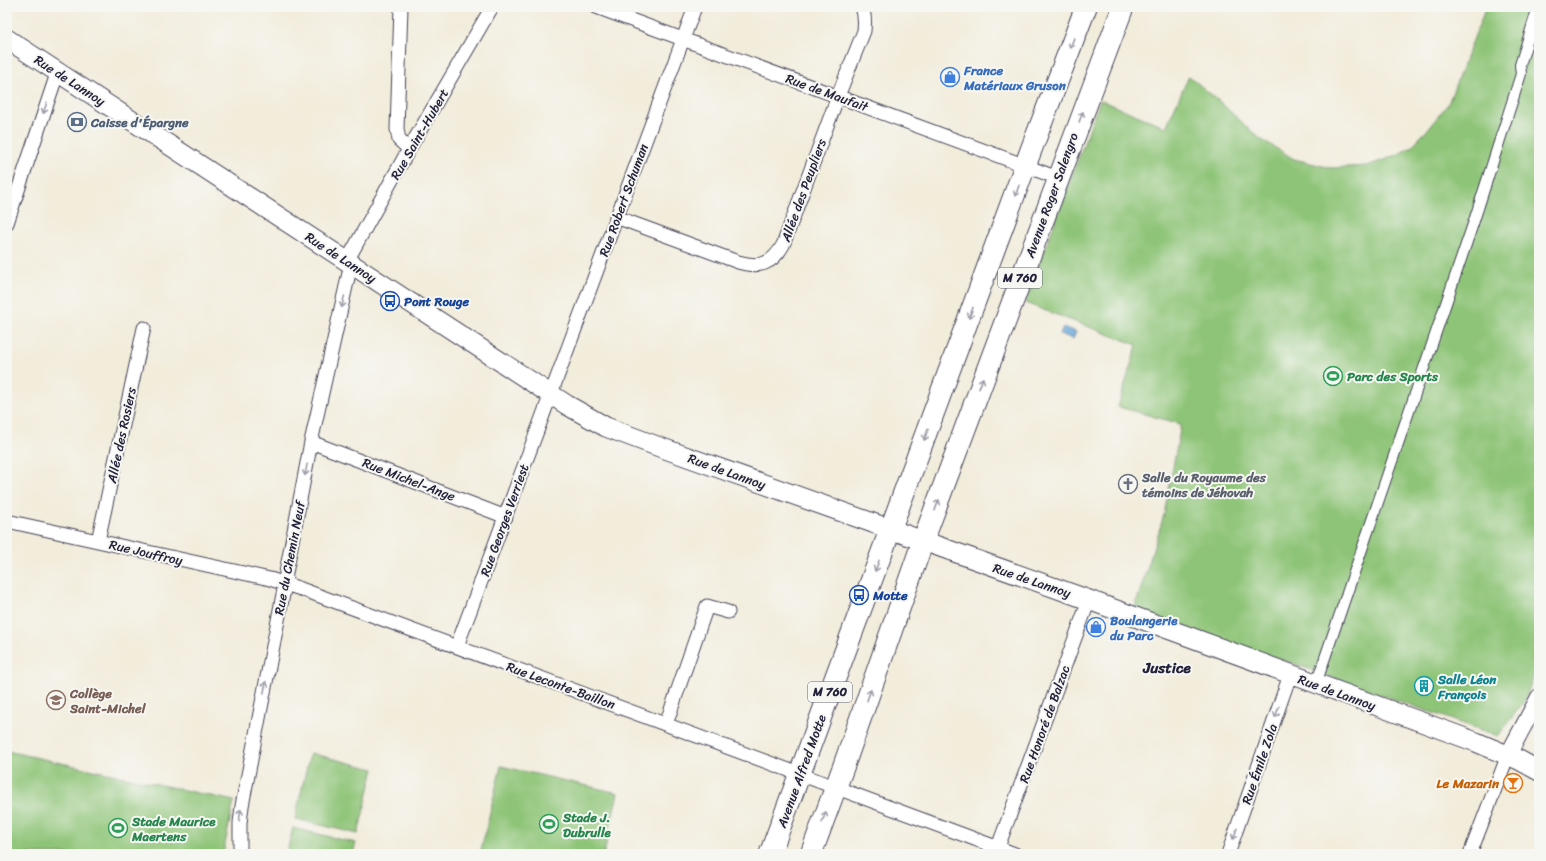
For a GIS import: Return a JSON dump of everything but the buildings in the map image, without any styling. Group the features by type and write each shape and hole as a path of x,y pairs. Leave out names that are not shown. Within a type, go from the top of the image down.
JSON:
{"main road":[{"name":"M 760","path":"890,530 1086,7"},
{"name":"Avenue Roger Salengro","path":"923,541 1123,7"},
{"name":"Rue de Lannoy","path":"7,39 551,394 579,412 616,431 1089,600 1476,742 1539,771"},
{"name":"Avenue Alfred Motte","path":"770,854 890,530"},
{"name":"M 760","path":"811,854 923,541"}],"street":[{"path":"401,7 397,129 399,140 409,149"},
{"name":"Rue Saint-Hubert","path":"349,263 409,149 492,7"},
{"name":"Rue de Maufait","path":"596,7 1058,178"},
{"name":"Rue Robert Schuman","path":"551,394 695,7"},
{"name":"Allée des Peupliers","path":"616,216 738,262 753,265 767,262 776,255 783,245 838,96 864,31 865,24 862,7"},
{"path":"1316,684 1473,224 1522,74 1520,65 1538,7"},
{"path":"7,223 58,71"},
{"name":"Rue du Chemin Neuf","path":"240,854 240,823 242,806 286,573 349,263"},
{"name":"Allée des Rosiers","path":"98,541 144,328"},
{"name":"Rue Georges Verriest","path":"458,646 551,394"},
{"name":"Rue Michel-Ange","path":"312,442 506,517"},
{"name":"Rue Jouffroy","path":"7,521 285,584"},
{"name":"Rue Leconte-Baillon","path":"285,584 458,646 1016,854"},
{"name":"Rue Honoré de Balzac","path":"998,848 1089,600"},
{"path":"666,724 707,606 728,612"},
{"name":"Rue Émile Zola","path":"1228,854 1290,675"},
{"path":"1470,854 1539,697"}],"green space":[{"name":"Parc des Sports","path":"1486,7 1539,7 1539,661 1525,700 1498,736 1300,666 1134,610 1164,515 1181,424 1118,407 1137,345 1025,303 1100,100 1166,127 1189,76 1259,138 1294,159 1331,168 1367,166 1397,155 1411,147 1448,104"},
{"name":"Stade Maurice Maertens","path":"7,751 234,801 223,854 7,854"},
{"path":"310,753 374,769 358,834 295,819"},
{"name":"Stade J. Dubrulle","path":"501,766 618,793 604,854 480,854"},
{"path":"293,828 356,843 353,854 286,854"}],"water":[{"path":"1063,327 1076,332 1073,339 1060,334"}],"place":[{"name":"France Matériaux Gruson","path":"950,77"},
{"name":"Caisse d'Épargne","path":"77,122"},
{"name":"Pont Rouge","path":"390,301"},
{"name":"Parc des Sports","path":"1333,376"},
{"name":"Salle du Royaume des témoins de Jéhovah","path":"1128,484"},
{"name":"Motte","path":"859,595"},
{"name":"Boulangerie du Parc","path":"1096,627"},
{"name":"Salle Léon François","path":"1424,686"},
{"name":"Collège Saint-Michel","path":"56,700"},
{"name":"Le Mazarin","path":"1513,783"},
{"name":"Stade J. Dubrulle","path":"549,824"},
{"name":"Stade Maurice Maertens","path":"118,828"}],"district":[{"name":"Justice","path":"1167,668"}]}
